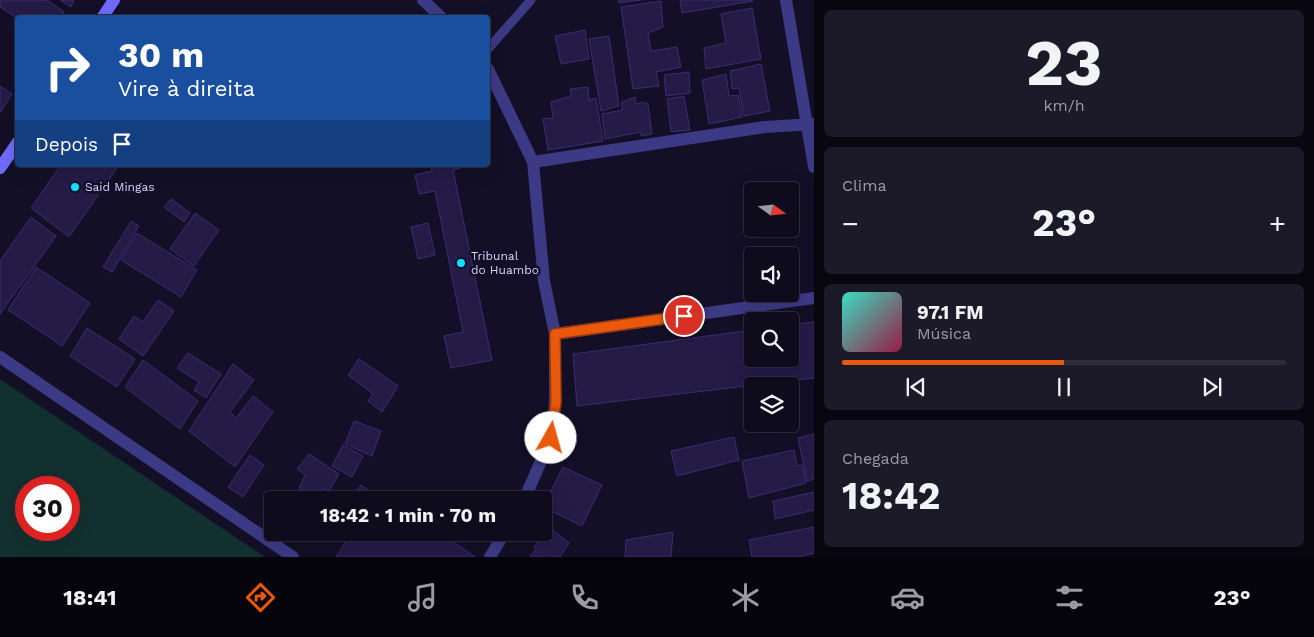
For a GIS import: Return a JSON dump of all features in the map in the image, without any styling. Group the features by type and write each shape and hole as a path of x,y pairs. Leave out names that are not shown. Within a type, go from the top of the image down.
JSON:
{"main road":[{"path":"104,15 114,0"},
{"path":"0,168 15,146"}],"street":[{"path":"423,0 439,15"},
{"path":"786,0 810,124 814,167"},
{"path":"490,73 534,162 544,281 555,334 556,402 551,438 528,491"},
{"path":"534,162 765,127 810,124"},
{"path":"555,334 814,298"},
{"path":"0,357 293,557"},
{"path":"490,557 500,541"}],"lane":[{"path":"490,47 531,0"}],"green space":[{"path":"0,379 265,557 0,557"}],"building":[{"path":"0,0 47,0 64,12 62,15 15,15 15,17 0,7"},
{"path":"60,0 74,0 71,7"},
{"path":"618,0 641,0 619,3"},
{"path":"680,0 752,0 753,1 682,13"},
{"path":"661,1 663,27 648,33 651,51 677,47 681,67 656,72 659,86 633,89 621,7"},
{"path":"752,8 761,59 706,69 704,48 726,43 721,14"},
{"path":"585,30 589,59 561,64 555,36"},
{"path":"609,36 619,106 601,111 589,39"},
{"path":"761,64 770,111 744,116 739,88 732,89 730,71"},
{"path":"689,72 690,93 666,96 664,75"},
{"path":"726,74 729,96 738,95 742,117 709,124 702,80"},
{"path":"0,86 12,94 0,113"},
{"path":"588,87 589,100 596,98 603,141 548,150 543,119 553,118 551,102 571,96 570,89"},
{"path":"684,96 690,130 671,132 667,99"},
{"path":"635,97 636,104 643,102 648,104 652,134 641,136 641,132 605,139 602,114 622,110 622,102"},
{"name":"Said Mingas","path":"60,167 118,167 69,237 31,208"},
{"name":"Tribunal do Huambo","path":"431,167 463,167 453,170 492,360 451,368 444,336 463,332 435,191 419,194 415,175 432,171"},
{"path":"171,199 190,213 184,222 164,207"},
{"path":"195,213 219,230 194,266 170,249"},
{"path":"31,217 56,236 0,314 0,261"},
{"path":"131,221 139,226 112,272 103,267"},
{"path":"428,223 435,255 418,259 411,227"},
{"path":"137,233 197,270 181,297 121,260"},
{"path":"36,267 90,303 62,346 8,310"},
{"path":"158,300 174,311 143,356 119,339 134,316 143,322"},
{"path":"814,322 814,378 799,380 799,377 744,377 744,386 577,406 573,354 744,331 744,367 799,367 799,324"},
{"path":"87,328 135,359 117,387 70,356"},
{"path":"188,353 221,374 206,398 194,390 199,382 177,368"},
{"path":"359,359 398,386 382,412 368,401 373,394 348,375"},
{"path":"143,360 198,401 180,429 125,387"},
{"path":"233,364 254,380 230,412 236,418 253,396 273,412 235,467 189,431"},
{"path":"354,421 381,431 372,456 345,444"},
{"path":"814,434 814,479 807,481 798,438"},
{"path":"734,437 739,460 677,476 671,451"},
{"path":"343,445 363,456 352,477 332,466"},
{"path":"794,450 797,466 802,465 806,483 749,498 742,461"},
{"path":"309,454 339,474 329,491 323,488 321,491 304,491 299,488 305,475 297,469"},
{"path":"250,455 264,465 243,497 228,487"},
{"path":"563,467 602,485 582,526 552,511 551,491"},
{"path":"361,485 369,491 357,491"},
{"path":"814,492 814,510 775,519 773,501"},
{"path":"814,527 814,553 798,557 752,557 749,540"},
{"path":"552,529 569,543 560,557 547,557 534,547 538,541 552,541"},
{"path":"673,532 671,557 625,557 626,540"},
{"path":"346,541 452,541 475,557 336,557"},
{"path":"535,550 544,557 530,557"}],"place":[{"name":"Said Mingas","path":"75,187"},
{"name":"Tribunal do Huambo","path":"461,263"}],"route":[{"path":"551,438 556,402 555,334 684,316"}]}
